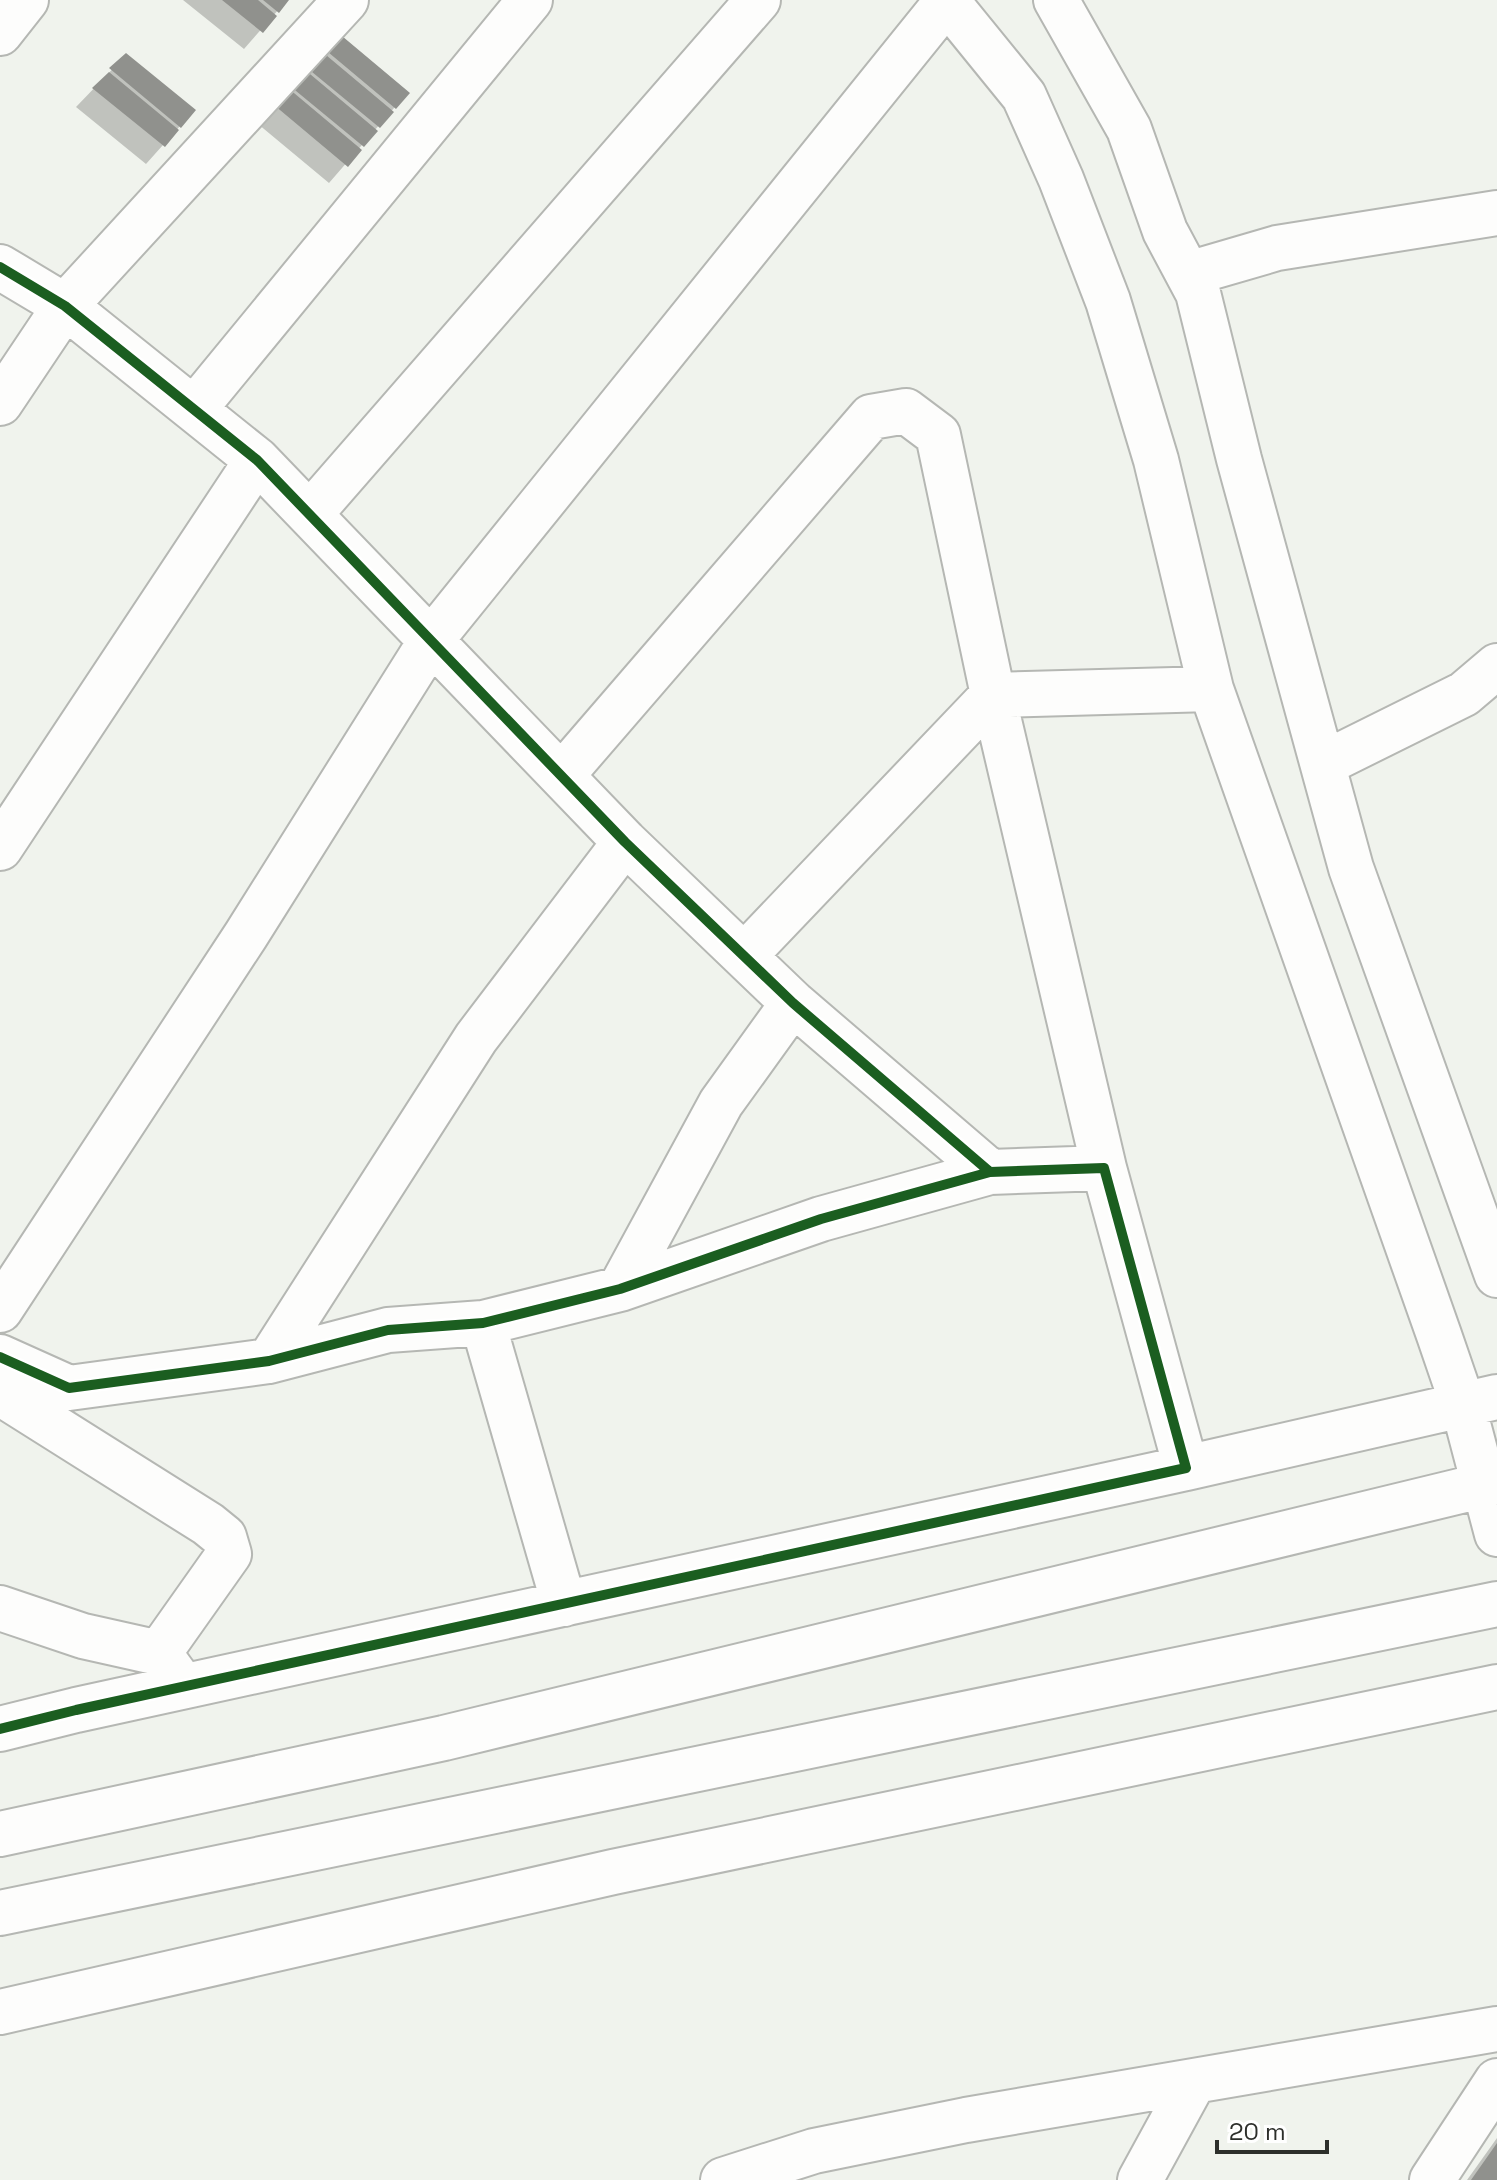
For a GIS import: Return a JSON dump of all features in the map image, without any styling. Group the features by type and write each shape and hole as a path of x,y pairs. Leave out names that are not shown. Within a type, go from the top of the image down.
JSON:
{"street":[{"path":"0,33 26,0"},
{"path":"0,403 65,306 346,0"},
{"path":"195,408 530,0"},
{"path":"310,514 758,0"},
{"path":"1056,0 1129,129 1165,231 1198,293 1239,459 1351,868 1497,1275"},
{"path":"0,1310 246,935 432,639 947,1 1024,96 1098,274 1156,460 1211,689 1480,1401 1497,1534"},
{"path":"1188,274 1277,248 1497,213"},
{"path":"0,267 65,306 257,460 625,842 793,1003 990,1172"},
{"path":"562,775 871,417 906,411 938,435 993,695 1104,1168 1186,1468"},
{"path":"0,848 257,460"},
{"path":"1323,764 1464,694 1497,666"},
{"path":"745,955 993,695 1211,689"},
{"path":"269,1361 476,1038 625,842"},
{"path":"620,1289 721,1103 793,1003"},
{"path":"0,1357 69,1388 269,1361 388,1330 483,1323 620,1289 821,1219 990,1172 1104,1168"},
{"path":"483,1323 564,1604"},
{"path":"0,1393 224,1537 229,1554 172,1670"},
{"path":"0,1729 172,1670 564,1604 1480,1401"},
{"path":"0,1834 444,1738 1491,1484"},
{"path":"0,1913 1497,1604"},
{"path":"0,1608 172,1670"},
{"path":"0,2012 629,1869 1497,1687"},
{"path":"723,2180 814,2151 966,2120 1497,2029"},
{"path":"1432,2180 1497,2081"},
{"path":"1140,2180 1193,2083"}],"building":[{"path":"222,0 258,0 277,16 263,33"},
{"path":"263,0 289,0 279,13"},
{"path":"336,31 410,93 396,109 322,47"},
{"path":"320,50 394,112 380,128 306,67"},
{"path":"126,53 196,110 181,128 109,68"},
{"path":"304,69 378,131 364,147 290,86"},
{"path":"109,72 179,130 165,147 92,88"},
{"path":"288,88 362,150 348,167 274,105"},
{"path":"1497,2143 1497,2180 1471,2180"}],"cycle path":[{"path":"0,267 65,306 257,460 625,842 793,1003 990,1172 821,1219 620,1289 483,1323 388,1330 269,1361 69,1388 0,1357"},
{"path":"0,1729 1186,1468 1104,1168 990,1172"}]}
